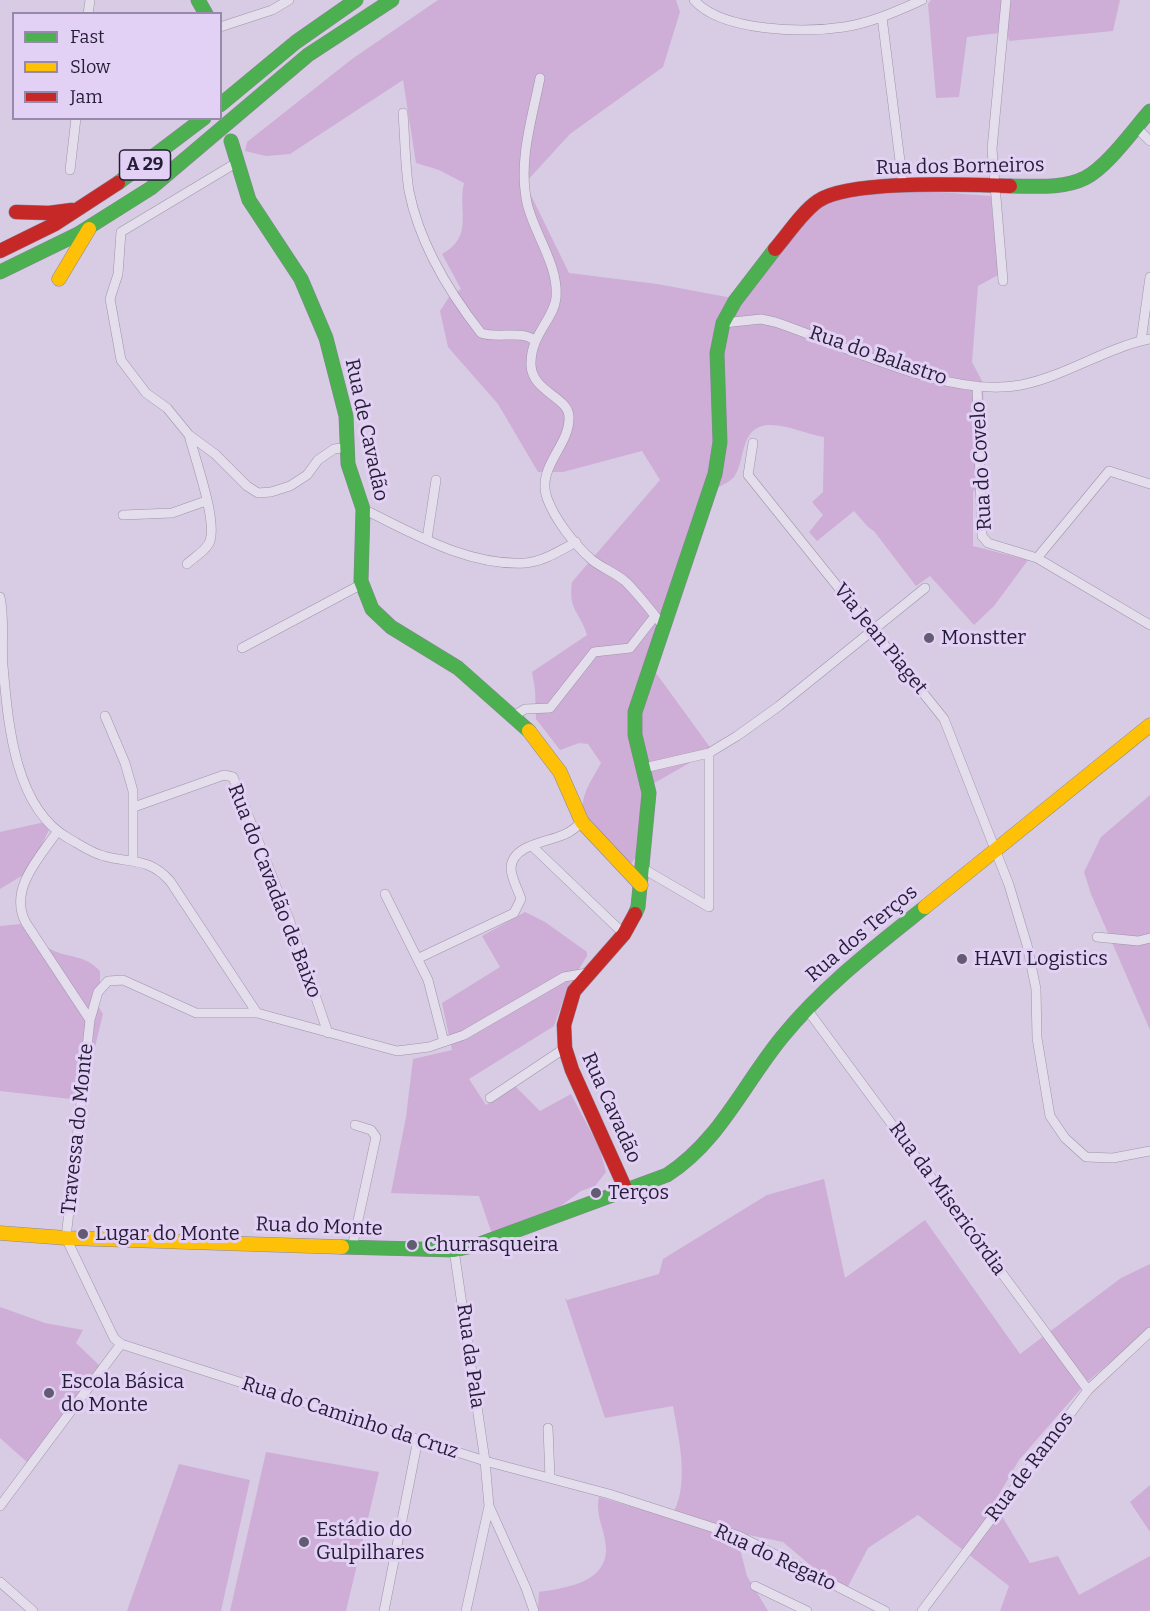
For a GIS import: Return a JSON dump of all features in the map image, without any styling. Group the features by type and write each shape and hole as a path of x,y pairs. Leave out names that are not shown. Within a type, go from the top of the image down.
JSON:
{"main road":[{"path":"222,103 296,42 356,0"},
{"name":"A 29","path":"0,272 30,259 92,225 152,187 307,55 352,23 392,0"},
{"name":"Rua dos Borneiros","path":"645,768 635,735 635,712 660,622 715,474 720,442 717,353 723,323 735,301 764,261 818,201 839,192 903,185 1046,186 1085,178 1098,168 1137,128 1150,111"},
{"name":"A 29","path":"0,251 82,208 138,171 202,120"},
{"name":"Rua de Cavadão","path":"231,141 236,163 257,215 301,279 318,315 345,410 348,464 363,509 362,584 372,609 380,619 458,668 536,738 551,757 582,822 640,885"},
{"path":"16,212 49,213 82,208"},
{"path":"59,279 78,243 92,225"},
{"name":"Rua dos Terços","path":"626,1190 667,1175 688,1164 702,1151 764,1061 806,1008 844,972 1150,724"},
{"name":"Rua Cavadão","path":"626,1190 577,1084 565,1048 567,1010 574,991 624,934 635,917 649,793 645,768"},
{"name":"Rua do Monte","path":"0,1233 66,1238 454,1250 477,1245 626,1190"}],"street":[{"path":"222,26 272,10 289,0"},
{"path":"694,0 717,16 741,24 782,28 845,27 882,17 922,0"},
{"path":"1003,281 992,149 995,96 1006,0"},
{"path":"882,17 903,185"},
{"path":"512,717 525,709 550,708 594,652 630,648 660,622 624,580 592,560 562,526 546,496 546,476 550,462 568,432 569,413 565,406 537,382 531,366 534,340 556,299 551,264 528,206 524,185 525,150 540,78"},
{"path":"403,113 409,190 423,238 435,259 481,333 490,336 528,336 534,340"},
{"path":"70,170 76,120"},
{"path":"1137,128 1150,141"},
{"path":"236,163 121,232 118,274 110,299 121,360 146,393 166,408 189,435 215,454 247,486 258,493 272,492 290,486 308,475 318,460 334,449 348,447"},
{"name":"Rua do Balastro","path":"723,323 761,319 776,321 932,378 977,386 1020,385 1067,371 1146,340 1150,277"},
{"name":"Rua do Covelo","path":"977,386 982,536 988,543 1037,558 1150,625"},
{"path":"186,564 210,543 207,501 189,435"},
{"name":"Via Jean Piaget","path":"753,443 748,475 944,719 996,849 1027,945 1036,988 1037,1038 1050,1116 1065,1138 1086,1157 1113,1158 1150,1151"},
{"path":"1037,558 1109,471 1150,484"},
{"path":"427,539 436,480"},
{"path":"123,515 172,513 207,501"},
{"path":"363,509 472,557 525,563 540,560 576,542"},
{"path":"242,648 362,584"},
{"path":"645,768 708,753 760,721 925,588"},
{"path":"0,597 3,665 22,780 33,803 57,832 102,856 151,864 170,881 257,1013 397,1051 444,1042 483,1026 564,977 587,974"},
{"path":"105,716 130,779 134,807 133,861"},
{"path":"642,868 709,907 708,753"},
{"name":"Rua do Cavadão de Baixo","path":"134,807 224,775 233,777 290,922 328,1033"},
{"path":"419,958 514,913 520,899 512,873 513,859 519,852 532,846 566,835 582,822"},
{"path":"57,832 24,883 20,905 26,923 90,1020"},
{"path":"532,846 624,934"},
{"path":"385,894 419,958 432,991 444,1042"},
{"path":"1097,937 1138,941 1150,938"},
{"name":"Travessa do Monte","path":"66,1238 90,1020 98,992 108,981 115,979 196,1013 257,1013"},
{"name":"Rua da Misericórdia","path":"806,1008 1088,1390"},
{"path":"490,1098 565,1048"},
{"path":"352,1248 376,1137 371,1130 355,1125"},
{"path":"0,1506 121,1344 114,1338 66,1238"},
{"name":"Rua da Pala","path":"454,1250 485,1461 489,1506"},
{"name":"Rua de Ramos","path":"922,1611 1088,1390 1150,1332"},
{"name":"Rua do Caminho da Cruz","path":"121,1344 485,1461 696,1522"},
{"path":"548,1428 550,1478"},
{"path":"384,1611 418,1439"},
{"path":"467,1606 489,1506"},
{"path":"489,1506 534,1611"},
{"name":"Rua do Regato","path":"696,1522 739,1536 885,1611"},
{"path":"0,1582 33,1611"},
{"path":"755,1586 807,1611"}],"shaded area":[{"path":"438,0 676,0 680,12 663,67 570,134 525,183 569,273 657,284 738,299 817,207 843,196 885,188 991,196 998,275 978,286 972,362 983,383 984,449 981,480 973,492 973,546 1028,560 994,606 974,625 930,576 916,586 874,531 854,511 817,541 809,532 823,515 812,502 823,492 824,437 775,425 759,427 752,432 734,477 705,493 648,662 712,750 651,785 641,847 629,866 620,871 598,848 592,838 582,807 589,784 601,763 588,744 579,743 560,750 536,719 532,672 587,635 573,605 572,582 660,480 642,451 563,472 538,472 498,404 448,347 440,311 449,297 461,289 442,254 452,247 462,231 464,183 439,170 416,163 403,80 290,154 266,156 245,151 247,142 352,59"},
{"path":"931,0 1120,0 1113,31 1009,41 1007,32 967,37 959,97 936,98 928,4"},
{"path":"1150,795 1150,1030 1091,894 1084,872 1101,837"},
{"path":"54,820 28,872 0,889 0,832"},
{"path":"525,912 545,922 587,952 587,956 568,987 554,1026 469,1079 486,1105 515,1086 540,1111 571,1094 600,1149 606,1172 595,1186 581,1191 558,1208 492,1234 479,1196 391,1193 406,1117 413,1059 452,1050 442,1003 500,967 482,936"},
{"path":"21,924 49,948 83,959 100,971 100,984 94,1000 103,1014 83,1096 71,1099 0,1091 0,926"},
{"path":"824,1179 845,1278 925,1220 1020,1354 1121,1278 1150,1264 1150,1328 1086,1383 1019,1460 994,1503 1030,1563 1058,1556 1079,1595 1150,1556 1150,1611 1000,1611 1009,1586 918,1515 868,1548 844,1594 783,1542 749,1535 740,1549 747,1576 768,1611 538,1611 539,1592 583,1582 600,1569 606,1548 598,1510 599,1497 670,1518 680,1493 682,1478 673,1406 605,1418 565,1298 567,1300 659,1274 663,1259 767,1195"},
{"path":"0,1307 45,1323 83,1330 76,1343 100,1366 28,1463 0,1438"},
{"name":"Estádio do Gulpilhares","path":"266,1452 379,1472 346,1611 230,1611"},
{"path":"179,1464 250,1480 221,1611 127,1611"},
{"path":"1150,1485 1150,1532 1130,1502"}],"traffic: fast":[{"path":"198,0 205,12"},
{"path":"222,103 296,42 356,0"},
{"path":"0,272 78,234 151,188 308,55 392,0"},
{"path":"1010,186 1058,185 1085,178 1111,157 1150,111"},
{"path":"118,183 201,120"},
{"path":"231,141 249,200 301,279 326,338 346,416 348,464 363,509 361,581 372,609 391,627 458,668 529,731"},
{"path":"635,914 638,907 649,793 635,735 635,712 715,474 720,442 717,353 723,323 735,301 775,249"},
{"path":"342,1247 454,1250 477,1245 667,1175 702,1146 769,1054 815,1000 925,907"}],"traffic: slow":[{"path":"59,279 89,229"},
{"path":"925,907 1150,725"},
{"path":"529,731 560,772 582,822 641,885"},
{"path":"0,1233 66,1238 342,1247"}],"traffic: jam":[{"path":"0,251 55,224 118,183"},
{"path":"775,249 812,206 834,194 882,186 1010,186"},
{"path":"16,212 49,213 72,210"},
{"path":"626,1190 572,1070 565,1048 564,1025 574,991 624,934 635,914"}],"place":[{"name":"Monstter","path":"929,638"},
{"name":"HAVI Logistics","path":"962,959"},
{"name":"Terços","path":"596,1193"},
{"name":"Lugar do Monte","path":"83,1234"},
{"name":"Churrasqueira","path":"412,1245"},
{"name":"Escola Básica do Monte","path":"49,1393"},
{"name":"Estádio do Gulpilhares","path":"304,1542"}]}
